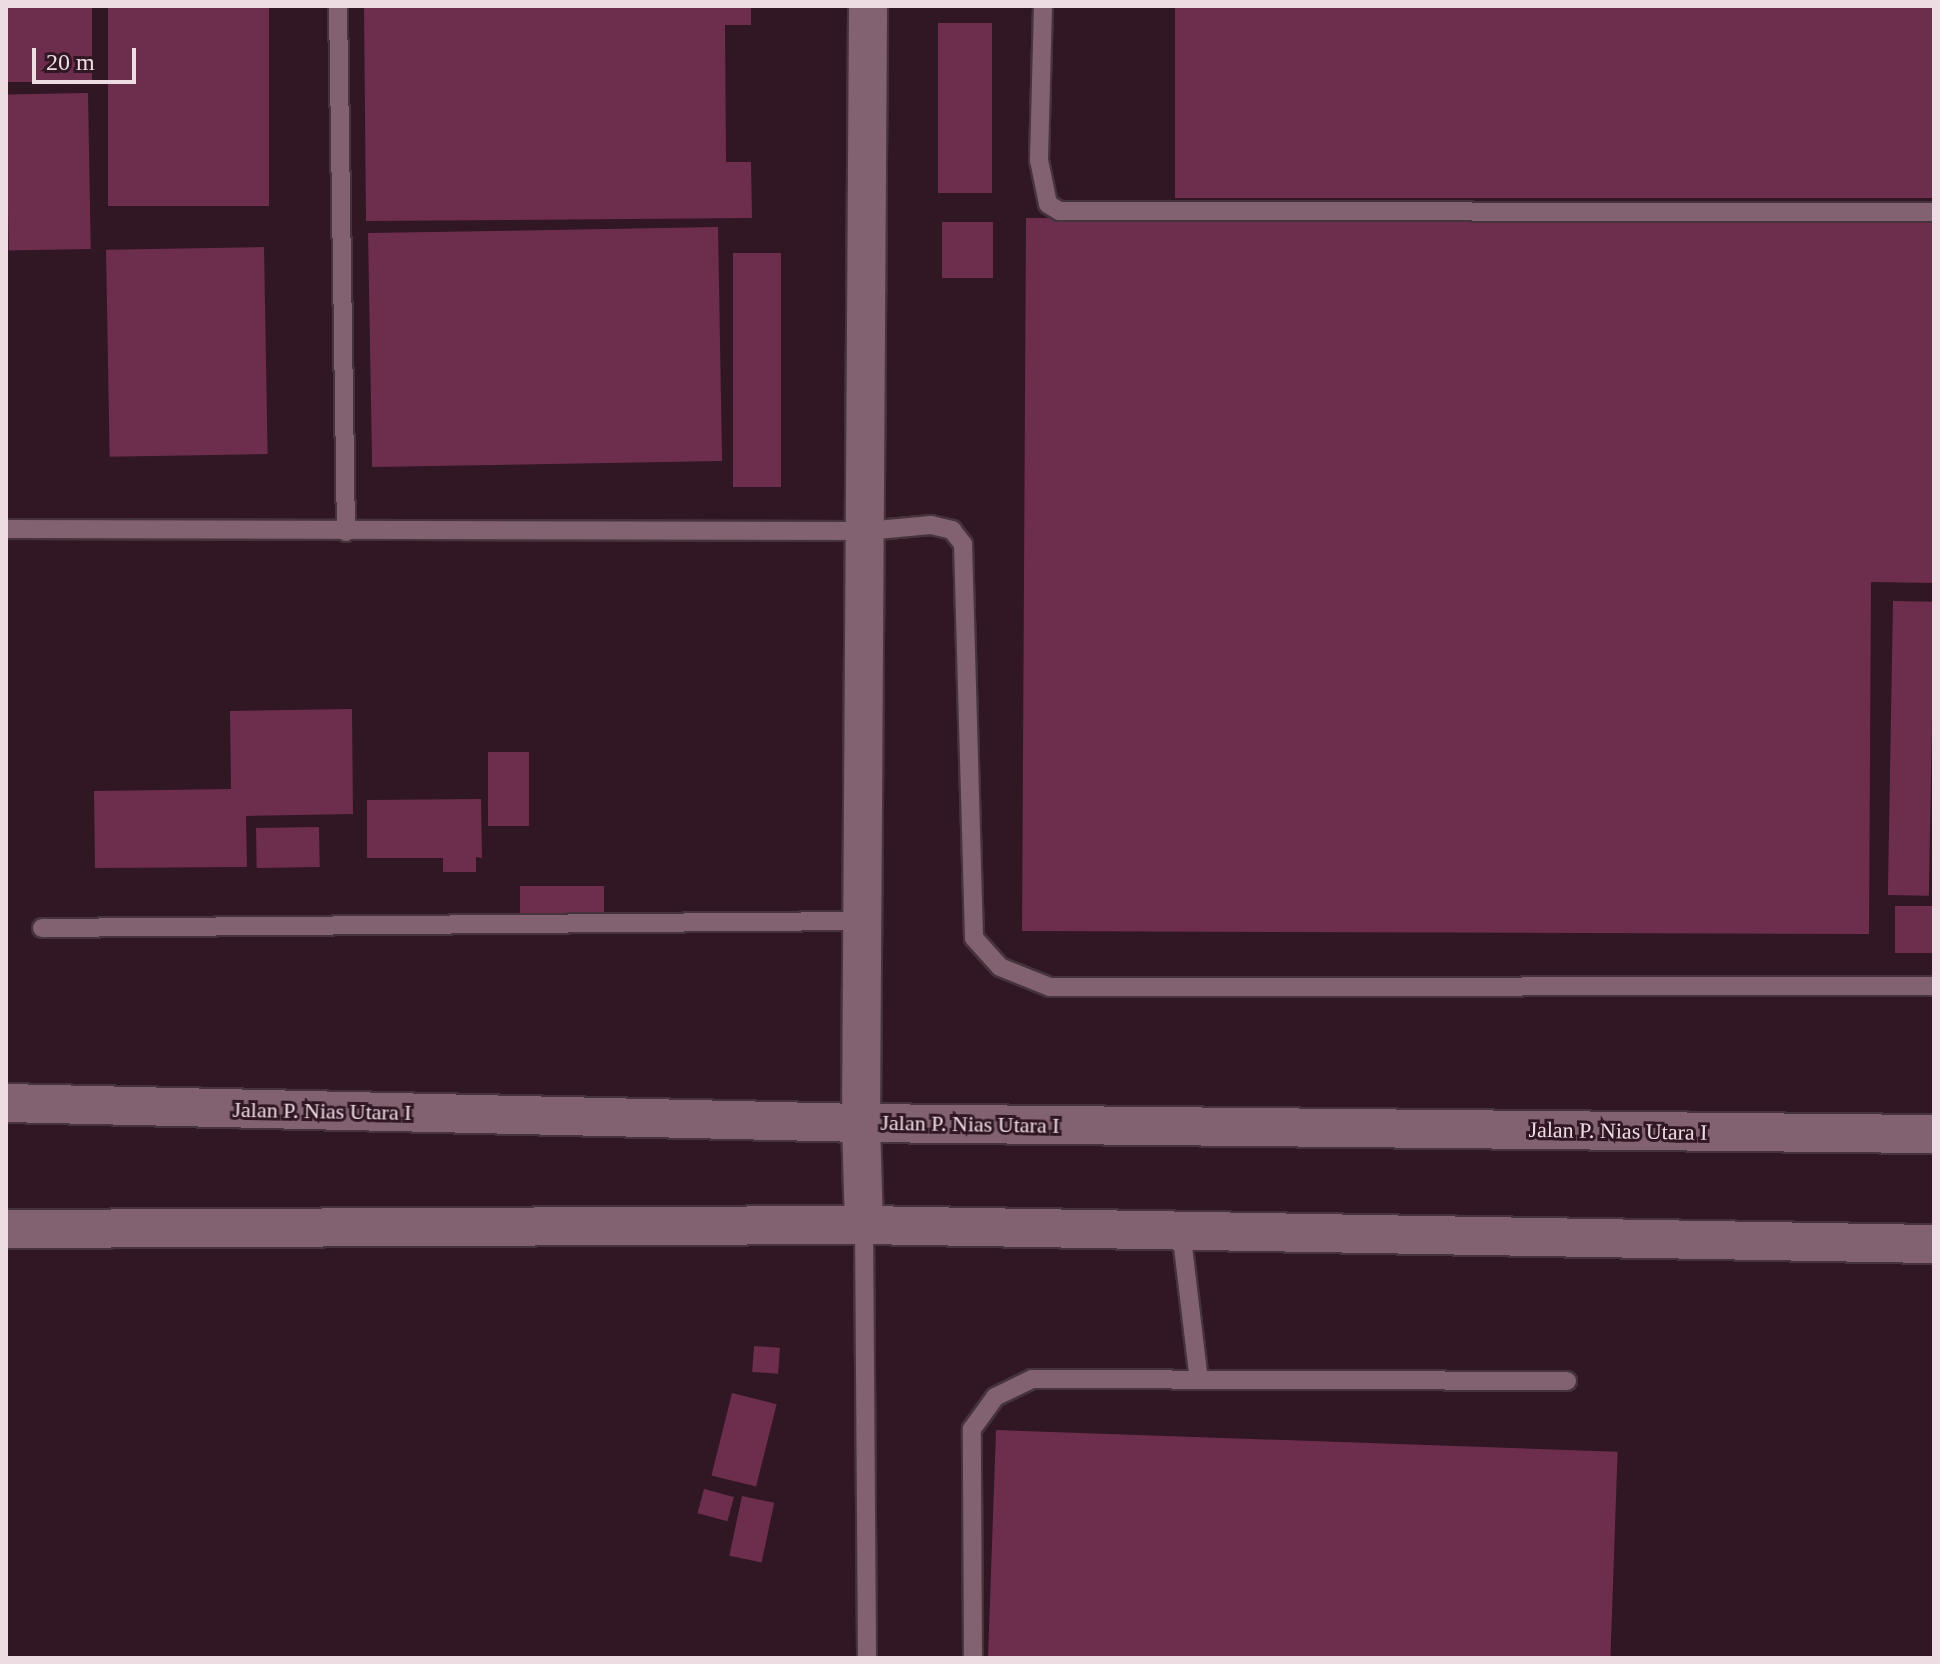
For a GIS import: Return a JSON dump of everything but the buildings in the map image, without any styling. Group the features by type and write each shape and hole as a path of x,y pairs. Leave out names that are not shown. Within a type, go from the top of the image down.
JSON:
{"street":[{"path":"864,1225 861,1123 865,921 868,6"},
{"name":"Jalan P. Nias Utara I","path":"6,1103 861,1123 1934,1134"},
{"path":"6,1229 864,1225 1934,1244"}],"lane":[{"path":"338,6 346,532"},
{"path":"1043,6 1039,160 1048,204 1059,211 1934,212"},
{"path":"6,529 866,531 931,525 952,530 963,544 974,938 1000,967 1050,987 1934,986"},
{"path":"42,928 865,921"},
{"path":"864,1225 867,1658"},
{"path":"1181,1230 1199,1380"},
{"path":"973,1658 972,1429 995,1397 1032,1379 1567,1381"}]}
